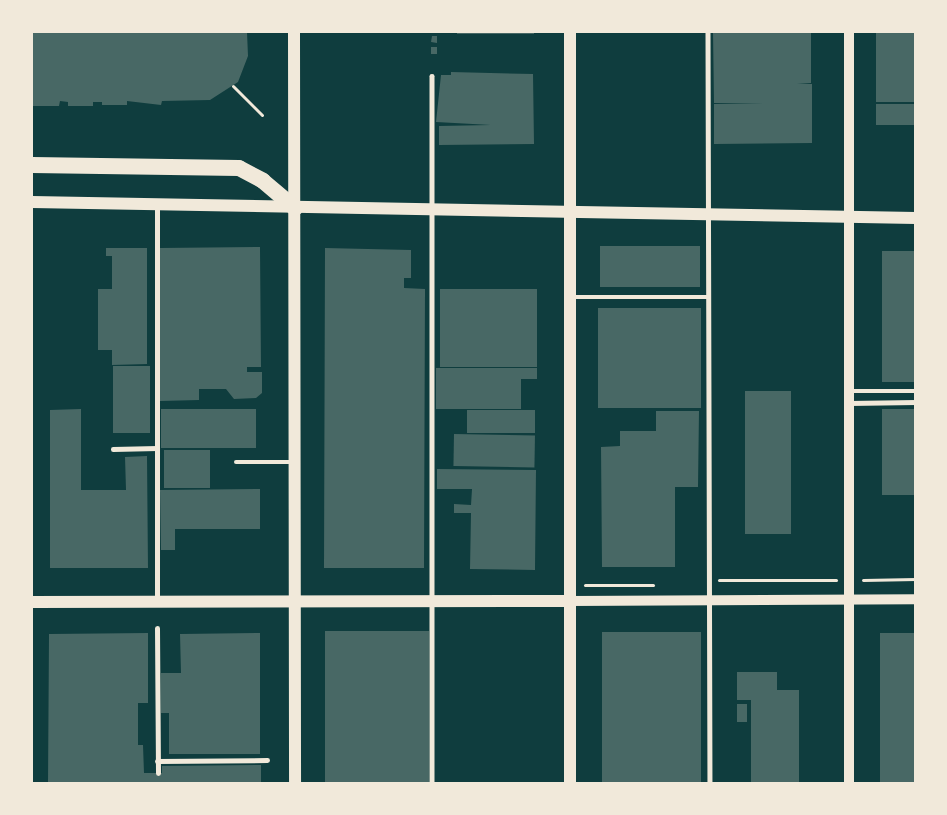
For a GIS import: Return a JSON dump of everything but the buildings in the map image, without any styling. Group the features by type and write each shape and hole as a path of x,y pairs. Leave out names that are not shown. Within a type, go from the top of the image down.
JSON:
{"highway":[{"path":"32,165 230,167 263,181 295,208"}],"main road":[{"path":"294,32 295,783"},
{"path":"570,32 570,783"},
{"path":"32,202 915,218"},
{"path":"32,602 569,601"}],"street":[{"path":"849,32 849,783"},
{"path":"569,601 915,599"},
{"path":"157,628 158,773"},
{"path":"157,761 267,760"}],"lane":[{"path":"708,32 710,783"},
{"path":"432,76 432,783"},
{"path":"157,205 157,603"},
{"path":"569,297 709,297"},
{"path":"848,391 915,391"},
{"path":"848,403 915,402"},
{"path":"113,449 157,448"},
{"path":"236,462 295,462"}],"path":[{"path":"233,86 262,115"},
{"path":"720,580 802,579"},
{"path":"883,580 915,579"},
{"path":"603,585 656,585"}]}
